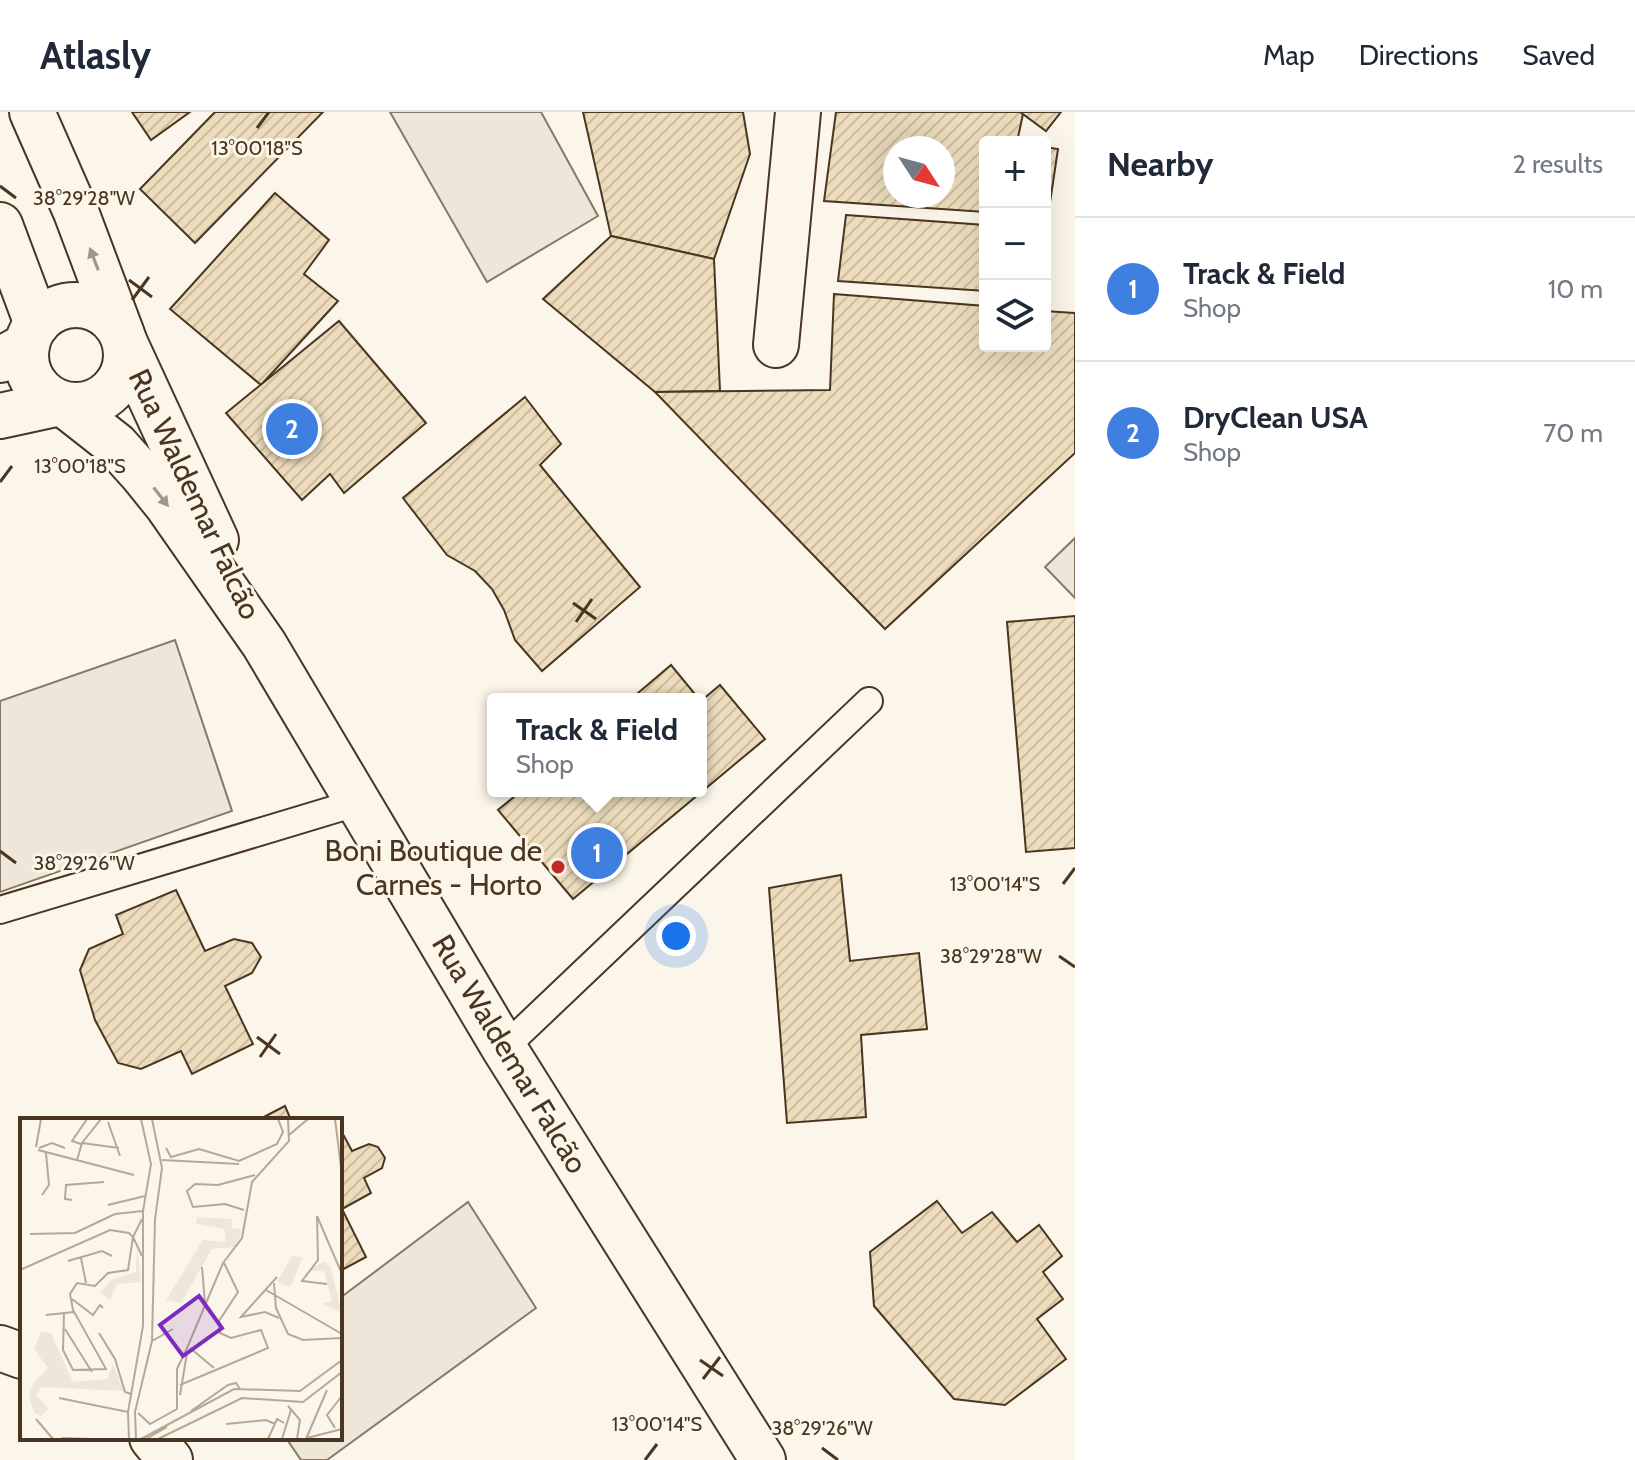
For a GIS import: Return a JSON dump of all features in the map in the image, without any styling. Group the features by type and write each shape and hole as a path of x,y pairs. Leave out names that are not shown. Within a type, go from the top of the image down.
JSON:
{"street":[{"name":"Rua Waldemar Falcão","path":"32,112 76,212 123,338 264,644"},
{"path":"776,345 798,112"},
{"path":"0,225 21,343 31,380 44,394 62,404"},
{"path":"0,416 62,404 85,405 104,397 119,383 126,363 123,338 109,317 92,307 72,304 53,310 21,343"},
{"name":"Rua Waldemar Falcão","path":"62,404 116,445 142,474 264,644 504,1048 763,1460"},
{"path":"0,1348 20,1355"},
{"path":"154,1440 170,1460"}],"lane":[{"path":"504,1048 869,701"},
{"path":"0,910 359,802"}],"shaded area":[{"path":"390,112 541,112 598,216 487,282"},
{"path":"1075,538 1075,598 1045,567"},
{"path":"175,640 232,811 0,892 0,701"},
{"path":"468,1202 536,1308 327,1460 301,1460 287,1440 342,1440 342,1296"}],"building":[{"path":"132,112 190,112 151,140"},
{"path":"215,112 323,112 195,243 140,189"},
{"path":"583,112 743,112 750,154 714,259 611,236"},
{"path":"836,112 1023,114 1018,136 979,136 979,212 926,208 955,208 955,136 883,136 883,205 824,201"},
{"path":"1020,112 1061,112 1046,131"},
{"path":"1051,148 1058,149 1051,196"},
{"path":"275,193 329,240 304,274 338,301 261,385 170,309"},
{"path":"846,215 979,225 979,291 838,281"},
{"path":"611,236 714,259 720,391 655,392 543,299"},
{"path":"834,294 979,306 979,352 1051,352 1051,311 1075,313 1075,453 885,629 655,392 830,390"},
{"path":"339,321 426,423 344,493 330,474 302,500 226,413"},
{"path":"525,397 561,444 540,465 640,587 542,671 515,640 492,589 475,571 447,555 403,498"},
{"path":"1075,616 1075,848 1026,852 1007,622"},
{"path":"671,665 694,693 638,693"},
{"path":"720,685 765,739 707,787 707,696"},
{"path":"514,797 695,797 573,899 498,810"},
{"path":"841,875 850,961 919,953 927,1029 861,1035 866,1117 787,1123 769,888"},
{"path":"176,890 205,951 234,939 252,943 261,957 252,973 225,986 253,1044 192,1074 181,1051 141,1069 118,1063 95,1020 80,970 89,949 123,934 116,915"},
{"path":"285,1106 290,1118 262,1118"},
{"path":"344,1136 352,1151 369,1144 378,1147 385,1158 382,1168 364,1178 371,1193 342,1209"},
{"path":"937,1201 962,1233 992,1212 1017,1242 1039,1225 1062,1256 1043,1272 1063,1299 1037,1319 1066,1359 1005,1405 954,1399 874,1306 870,1252"},
{"path":"342,1209 366,1257 342,1270"}],"place":[{"name":"DryClean USA","path":"292,429"},
{"name":"Track & Field","path":"597,853"},
{"name":"Boni Boutique de Carnes - Horto","path":"558,867"}]}
